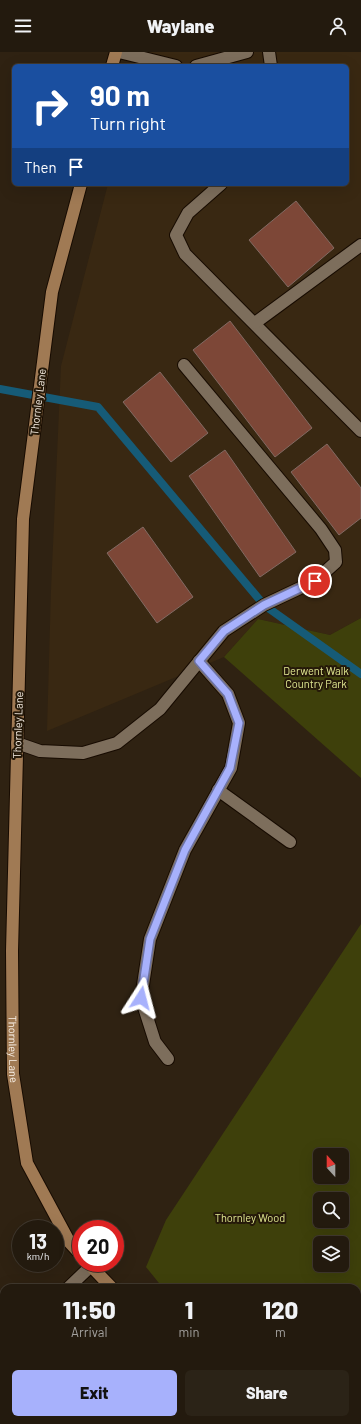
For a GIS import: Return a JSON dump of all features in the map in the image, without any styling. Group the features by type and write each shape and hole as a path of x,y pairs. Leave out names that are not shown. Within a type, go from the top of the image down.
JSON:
{"street":[{"path":"113,64 116,52"},
{"name":"Thornley Lane","path":"72,1245 27,1163 12,1074 12,951 23,519 52,292 80,186"},
{"path":"97,1272 108,1284"}],"lane":[{"path":"119,52 168,64"},
{"path":"203,64 247,52"},
{"path":"270,52 271,64"},
{"path":"220,186 188,213 176,235 185,254 361,431"},
{"path":"255,323 361,246"},
{"path":"17,743 40,751 82,753 117,743 160,709 224,631 264,605 315,581 336,562 335,550 321,529 184,365"},
{"path":"168,1059 155,1042 141,998 150,939 185,850 230,768 239,723 228,694 199,661"},
{"path":"218,790 290,842"},
{"path":"72,1284 83,1272"}],"shaded area":[{"path":"142,52 361,52 361,618 330,635 258,619 224,657 47,731 51,590 61,366 107,186 349,186 349,64 139,64"}],"green space":[{"name":"Derwent Walk Country Park","path":"361,618 361,778 224,657 258,619 330,635"},
{"name":"Thornley Wood","path":"361,924 361,1284 160,1284 146,1267 166,1220"}],"building":[{"path":"296,201 334,248 288,287 249,240"},
{"path":"230,321 312,428 275,457 193,350"},
{"path":"160,372 208,433 171,462 123,402"},
{"path":"327,444 361,488 361,518 339,535 291,472"},
{"path":"225,450 296,552 260,577 189,476"},
{"path":"143,527 193,597 157,623 107,553"}],"waterway":[{"path":"0,389 98,407 264,605 361,674"}],"route":[{"path":"141,998 150,939 185,850 230,768 239,723 228,694 199,661 224,631 264,605 315,581"}]}
